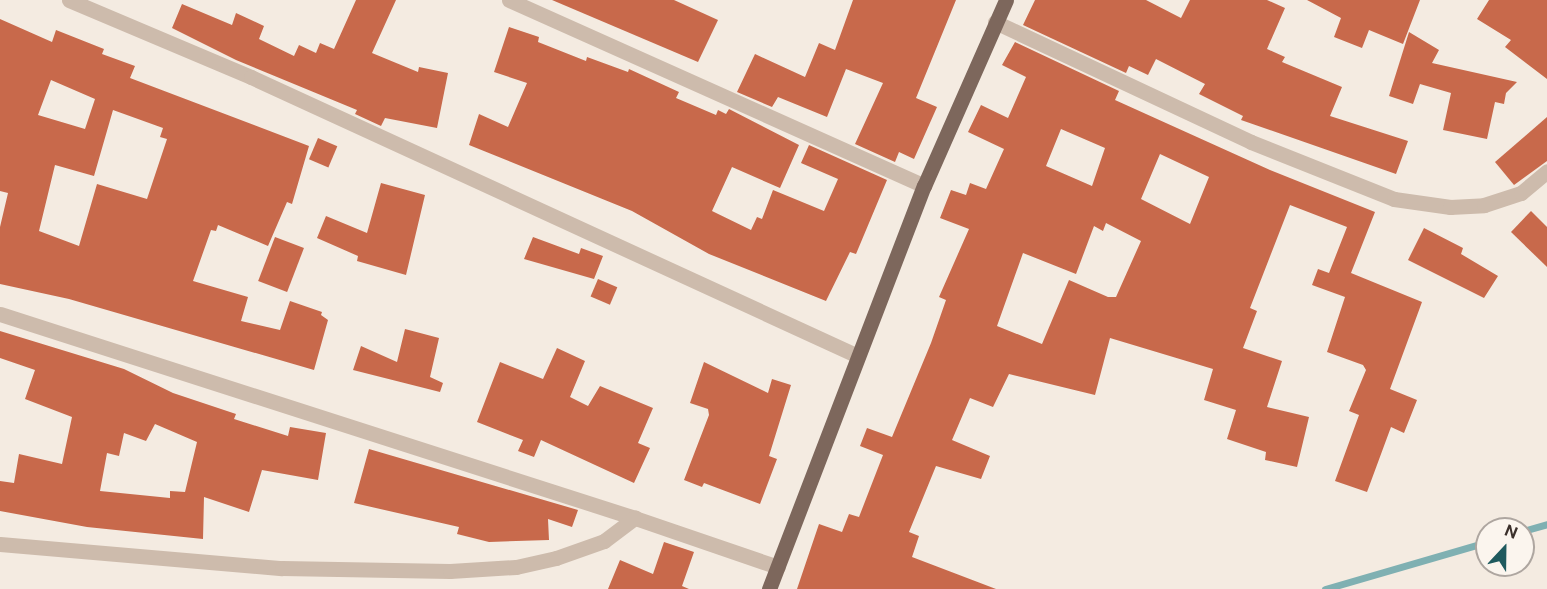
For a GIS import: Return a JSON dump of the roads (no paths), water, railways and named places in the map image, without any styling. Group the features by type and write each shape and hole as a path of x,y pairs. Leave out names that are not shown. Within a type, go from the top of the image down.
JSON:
{"main road":[{"path":"769,589 924,186 1005,0"}],"street":[{"path":"69,0 251,77 858,356"},
{"path":"509,0 924,186"},
{"path":"996,22 1251,142 1394,199 1450,207 1484,205 1521,194 1547,171"},
{"path":"0,314 635,518 778,567"},
{"path":"0,544 282,568 450,571 516,567 556,558 604,541 635,518"}],"waterway":[{"path":"1535,528 1547,524"},
{"path":"1325,589 1475,545"}]}
